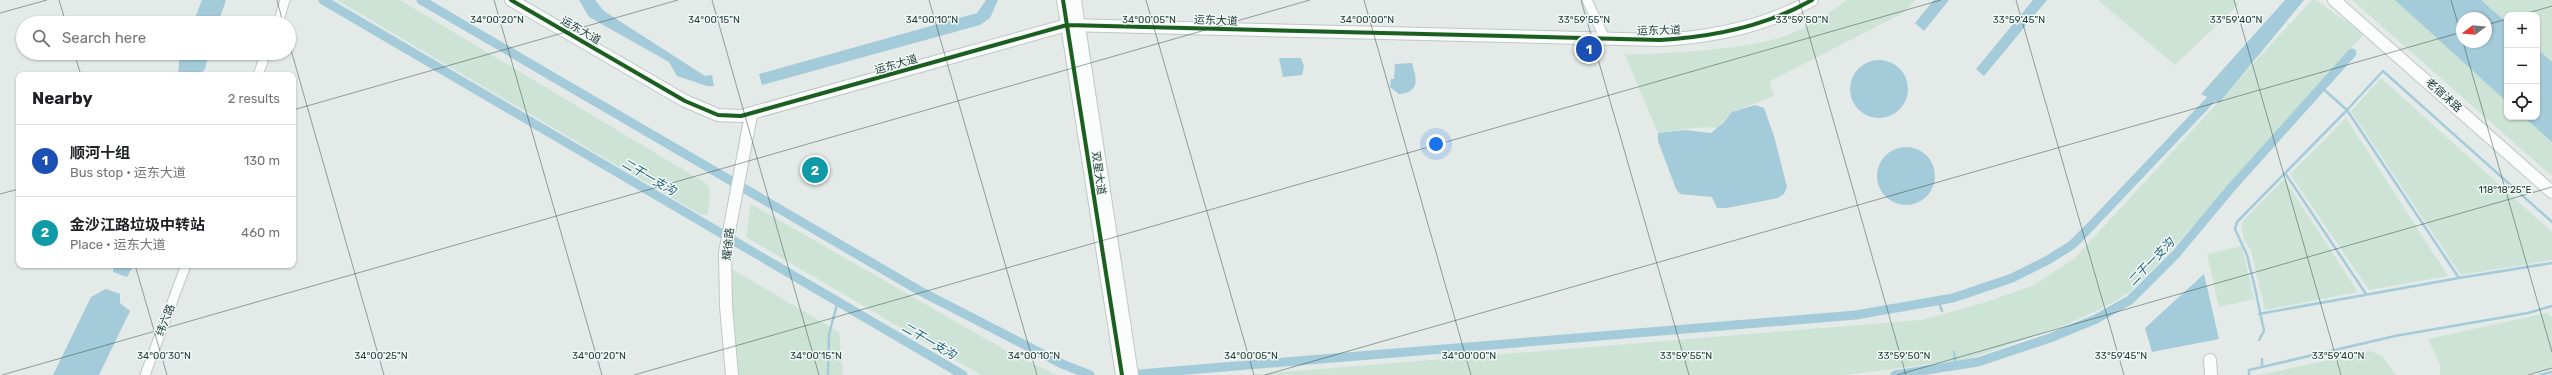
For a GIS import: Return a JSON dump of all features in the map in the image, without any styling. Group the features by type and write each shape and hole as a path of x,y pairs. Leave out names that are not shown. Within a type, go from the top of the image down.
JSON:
{"street":[{"path":"280,16 285,0"},
{"name":"运东大道","path":"511,0 685,101 718,115 751,115 1073,25 1667,40 1732,32 1784,15 1812,0"},
{"name":"双星大道","path":"1063,0 1073,25 1123,348 1132,375"},
{"name":"双星大道","path":"1073,25 1075,0"},
{"path":"1587,0 1605,39"},
{"name":"老宿沭路","path":"2334,0 2552,192"},
{"path":"259,72 263,60"},
{"name":"耀徐路","path":"732,375 726,314 725,253 751,115"},
{"name":"纬六路","path":"145,375 185,268"},
{"path":"1122,375 1123,348"},
{"path":"2210,360 2211,375"}],"green space":[{"path":"337,0 400,0 707,184 710,191 708,214 701,215"},
{"path":"1847,0 1915,0 1903,13 1770,81 1774,96 1732,112 1717,128 1695,128 1658,133 1625,55 1712,50 1757,43 1795,32 1829,13"},
{"path":"2098,0 2234,0 2239,4 2175,65"},
{"path":"2312,0 2316,0 2364,34 2167,255 2131,291 2112,303 2068,324 1968,359 1846,375 1247,375 1921,320 1980,304 2032,286 2074,259"},
{"path":"2352,0 2552,0 2552,176"},
{"path":"2381,78 2552,232 2552,260 2461,275 2351,111"},
{"path":"2346,118 2448,276 2369,290 2290,174"},
{"path":"2284,179 2358,292 2265,310 2251,250 2244,240 2241,223"},
{"path":"751,204 1012,354 1057,375 981,375 746,237"},
{"path":"2242,246 2254,299 2219,307 2207,254"},
{"path":"730,268 839,332 843,375 736,375 730,314"},
{"path":"2547,313 2552,317 2552,369 2526,375 2440,375 2440,365 2428,339"},
{"path":"2370,351 2382,356 2396,375 2259,375"}],"water":[{"path":"202,0 226,0 220,16 196,16"},
{"path":"579,0 595,0 604,11 705,76 712,75 714,86 707,86 677,76 669,62 589,17"},
{"path":"986,0 998,0 990,18 980,25 762,85 759,74 977,13"},
{"path":"1934,0 1949,0 1924,31 1915,23"},
{"path":"2033,0 2047,0 1984,76 1976,69"},
{"path":"2285,0 2304,0 2219,103 2201,94"},
{"path":"2395,0 2481,0 2504,20 2504,99"},
{"path":"2540,52 2552,62 2552,142 2527,120 2540,120"},
{"path":"1279,58 1301,58 1304,66 1302,75 1283,77"},
{"path":"179,60 207,60 205,69 202,72 178,72"},
{"path":"1879,60 1890,62 1903,73 1906,78 1908,89 1906,100 1895,113 1890,116 1879,118 1868,116 1855,105 1852,100 1850,89 1852,78 1863,65 1868,62"},
{"path":"1412,63 1416,80 1414,88 1406,93 1399,94 1390,87 1391,79 1394,79 1395,64"},
{"path":"1755,105 1764,108 1774,136 1787,187 1784,194 1778,198 1727,208 1717,208 1712,197 1680,194 1676,189 1658,141 1658,133 1685,130 1711,133 1723,123 1732,112"},
{"path":"1906,147 1917,149 1930,160 1933,165 1935,176 1933,187 1922,200 1917,203 1906,205 1895,203 1882,192 1879,187 1877,176 1879,165 1890,152 1895,149"},
{"path":"114,268 132,268 127,277 113,272"},
{"path":"2204,274 2219,339 2152,352 2145,328"},
{"path":"106,289 120,294 120,303 130,311 99,375 53,375 91,297"}],"waterway":[{"name":"二干一支沟","path":"323,0 963,375"},
{"path":"421,0 920,291 1062,364 1090,375"},
{"name":"二干一支沟","path":"1895,375 1978,362 2050,338 2096,319 2130,300 2176,254 2231,188 2352,53"},
{"path":"2552,222 2383,71 2347,110 2459,278 2552,263"},
{"path":"2259,340 2264,331 2255,288 2247,255 2235,229 2237,222 2347,110 2321,87"},
{"path":"1127,375 1856,315 1953,298 2012,278 2048,260 2072,245 2219,91"},
{"path":"2285,173 2366,294"},
{"path":"2259,314 2459,278"},
{"path":"1938,300 1942,311"},
{"path":"828,375 829,334 838,301"},
{"path":"2249,375 2249,370 2395,336 2528,313 2552,306"},
{"path":"1954,352 1956,366"},
{"path":"2262,359 2262,367"},
{"path":"2540,375 2552,372"}],"cycle path":[{"path":"511,0 685,101 718,115 741,116 1067,25 1660,40 1680,39 1738,29 1776,17 1812,0"},
{"path":"1063,0 1122,375"}],"place":[{"name":"顺河十组","path":"1589,49"},
{"name":"金沙江路垃圾中转站","path":"815,170"}]}
